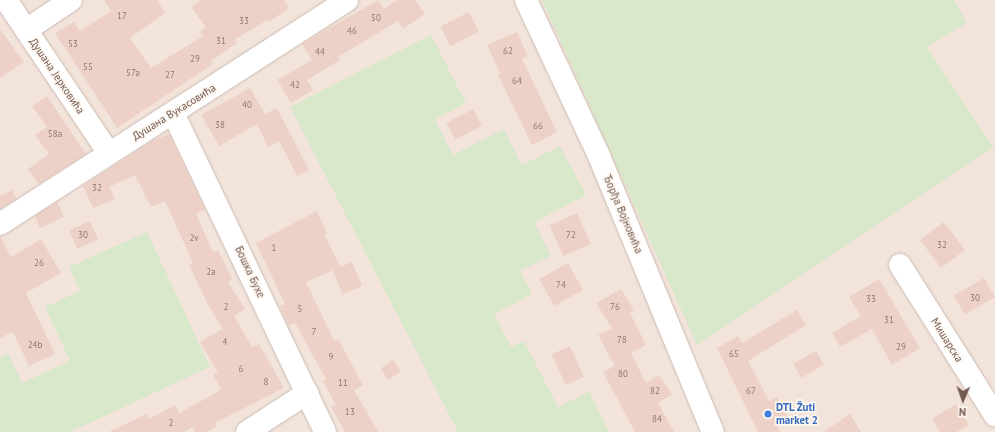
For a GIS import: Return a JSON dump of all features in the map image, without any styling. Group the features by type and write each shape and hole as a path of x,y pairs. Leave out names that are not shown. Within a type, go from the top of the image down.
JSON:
{"street":[{"name":"Душана Јерковића","path":"6,0 108,152"},
{"path":"26,30 71,0"},
{"name":"Душана Вукасовића","path":"0,224 108,152 173,114 347,0"},
{"name":"Ђорђа Војновића","path":"526,0 599,156 713,432"},
{"name":"Бошка Бухе","path":"173,114 325,432"},
{"name":"Мишарска","path":"900,265 995,415"},
{"path":"247,432 307,394"}],"shaded area":[{"path":"0,0 995,0 995,432 0,432"}],"green space":[{"path":"542,0 954,0 967,23 927,47 993,147 697,345"},
{"path":"431,35 466,103 435,119 453,155 504,129 522,165 560,146 586,195 534,222 551,256 520,271 532,294 494,314 511,347 524,341 558,407 589,392 609,432 458,432 290,107"},
{"path":"147,232 210,367 70,432 0,432 0,357 8,353 22,383 70,361 45,307 80,291 69,267"}],"building":[{"path":"104,0 157,0 165,13 130,38 151,68 203,36 200,32 206,27 191,7 201,0 284,0 289,8 269,22 268,20 235,39 237,43 211,61 213,64 117,128 55,33 74,22 80,31 111,11"},
{"path":"378,0 384,9 397,0 415,0 425,14 403,29 398,21 338,57 340,60 307,80 313,90 291,103 277,80 312,60 302,44"},
{"path":"469,12 479,32 450,46 440,27"},
{"path":"0,29 24,62 0,78"},
{"path":"517,32 528,56 522,59 557,132 532,145 498,75 500,73 487,45"},
{"path":"250,88 265,114 277,108 309,170 297,176 279,141 268,147 257,124 219,146 201,115"},
{"path":"47,96 86,154 39,184 28,169 49,154 35,135 47,127 32,106"},
{"path":"473,109 482,126 455,140 447,123"},
{"path":"169,134 205,210 196,214 213,252 218,250 232,279 228,282 245,309 234,316 252,347 259,344 284,388 215,423 217,426 207,432 195,432 193,427 184,432 109,432 146,414 149,419 175,405 179,413 221,390 213,374 218,372 200,342 223,329 208,305 189,265 193,263 165,201 151,207 135,175 109,187 115,199 93,208 83,186 152,141"},
{"path":"12,190 16,199 0,209 0,196"},
{"path":"57,202 64,217 40,228 35,216"},
{"path":"317,211 327,234 324,235 341,267 306,282 334,341 338,339 363,385 354,390 378,432 345,432 331,407 335,404 323,381 326,379 295,323 289,326 280,306 285,304 256,243"},
{"path":"577,213 591,244 563,256 550,225"},
{"path":"90,221 98,239 77,249 69,230"},
{"path":"944,222 965,250 941,268 920,240"},
{"path":"0,236 11,257 41,239 61,273 26,293 55,354 29,366 13,332 0,338"},
{"path":"352,262 362,286 343,294 333,270"},
{"path":"568,263 583,290 554,306 539,279"},
{"path":"984,278 995,297 965,315 954,296"},
{"path":"879,279 920,348 892,365 872,329 840,347 832,333 861,316 849,297"},
{"path":"621,289 634,310 630,313 646,345 631,353 646,383 659,375 672,394 658,403 674,432 635,432 603,372 615,366 598,335 612,328 596,303"},
{"path":"797,310 806,325 748,361 769,401 777,397 788,418 776,424 780,432 758,432 717,348 738,336 742,343"},
{"path":"570,346 584,377 566,385 552,354"},
{"path":"816,351 824,365 801,378 793,364"},
{"path":"393,360 401,372 388,380 381,368"},
{"path":"956,404 969,425 957,432 940,432 932,419"},
{"path":"850,414 861,432 823,432"}],"place":[{"name":"DTL Žuti market 2","path":"768,414"}]}
